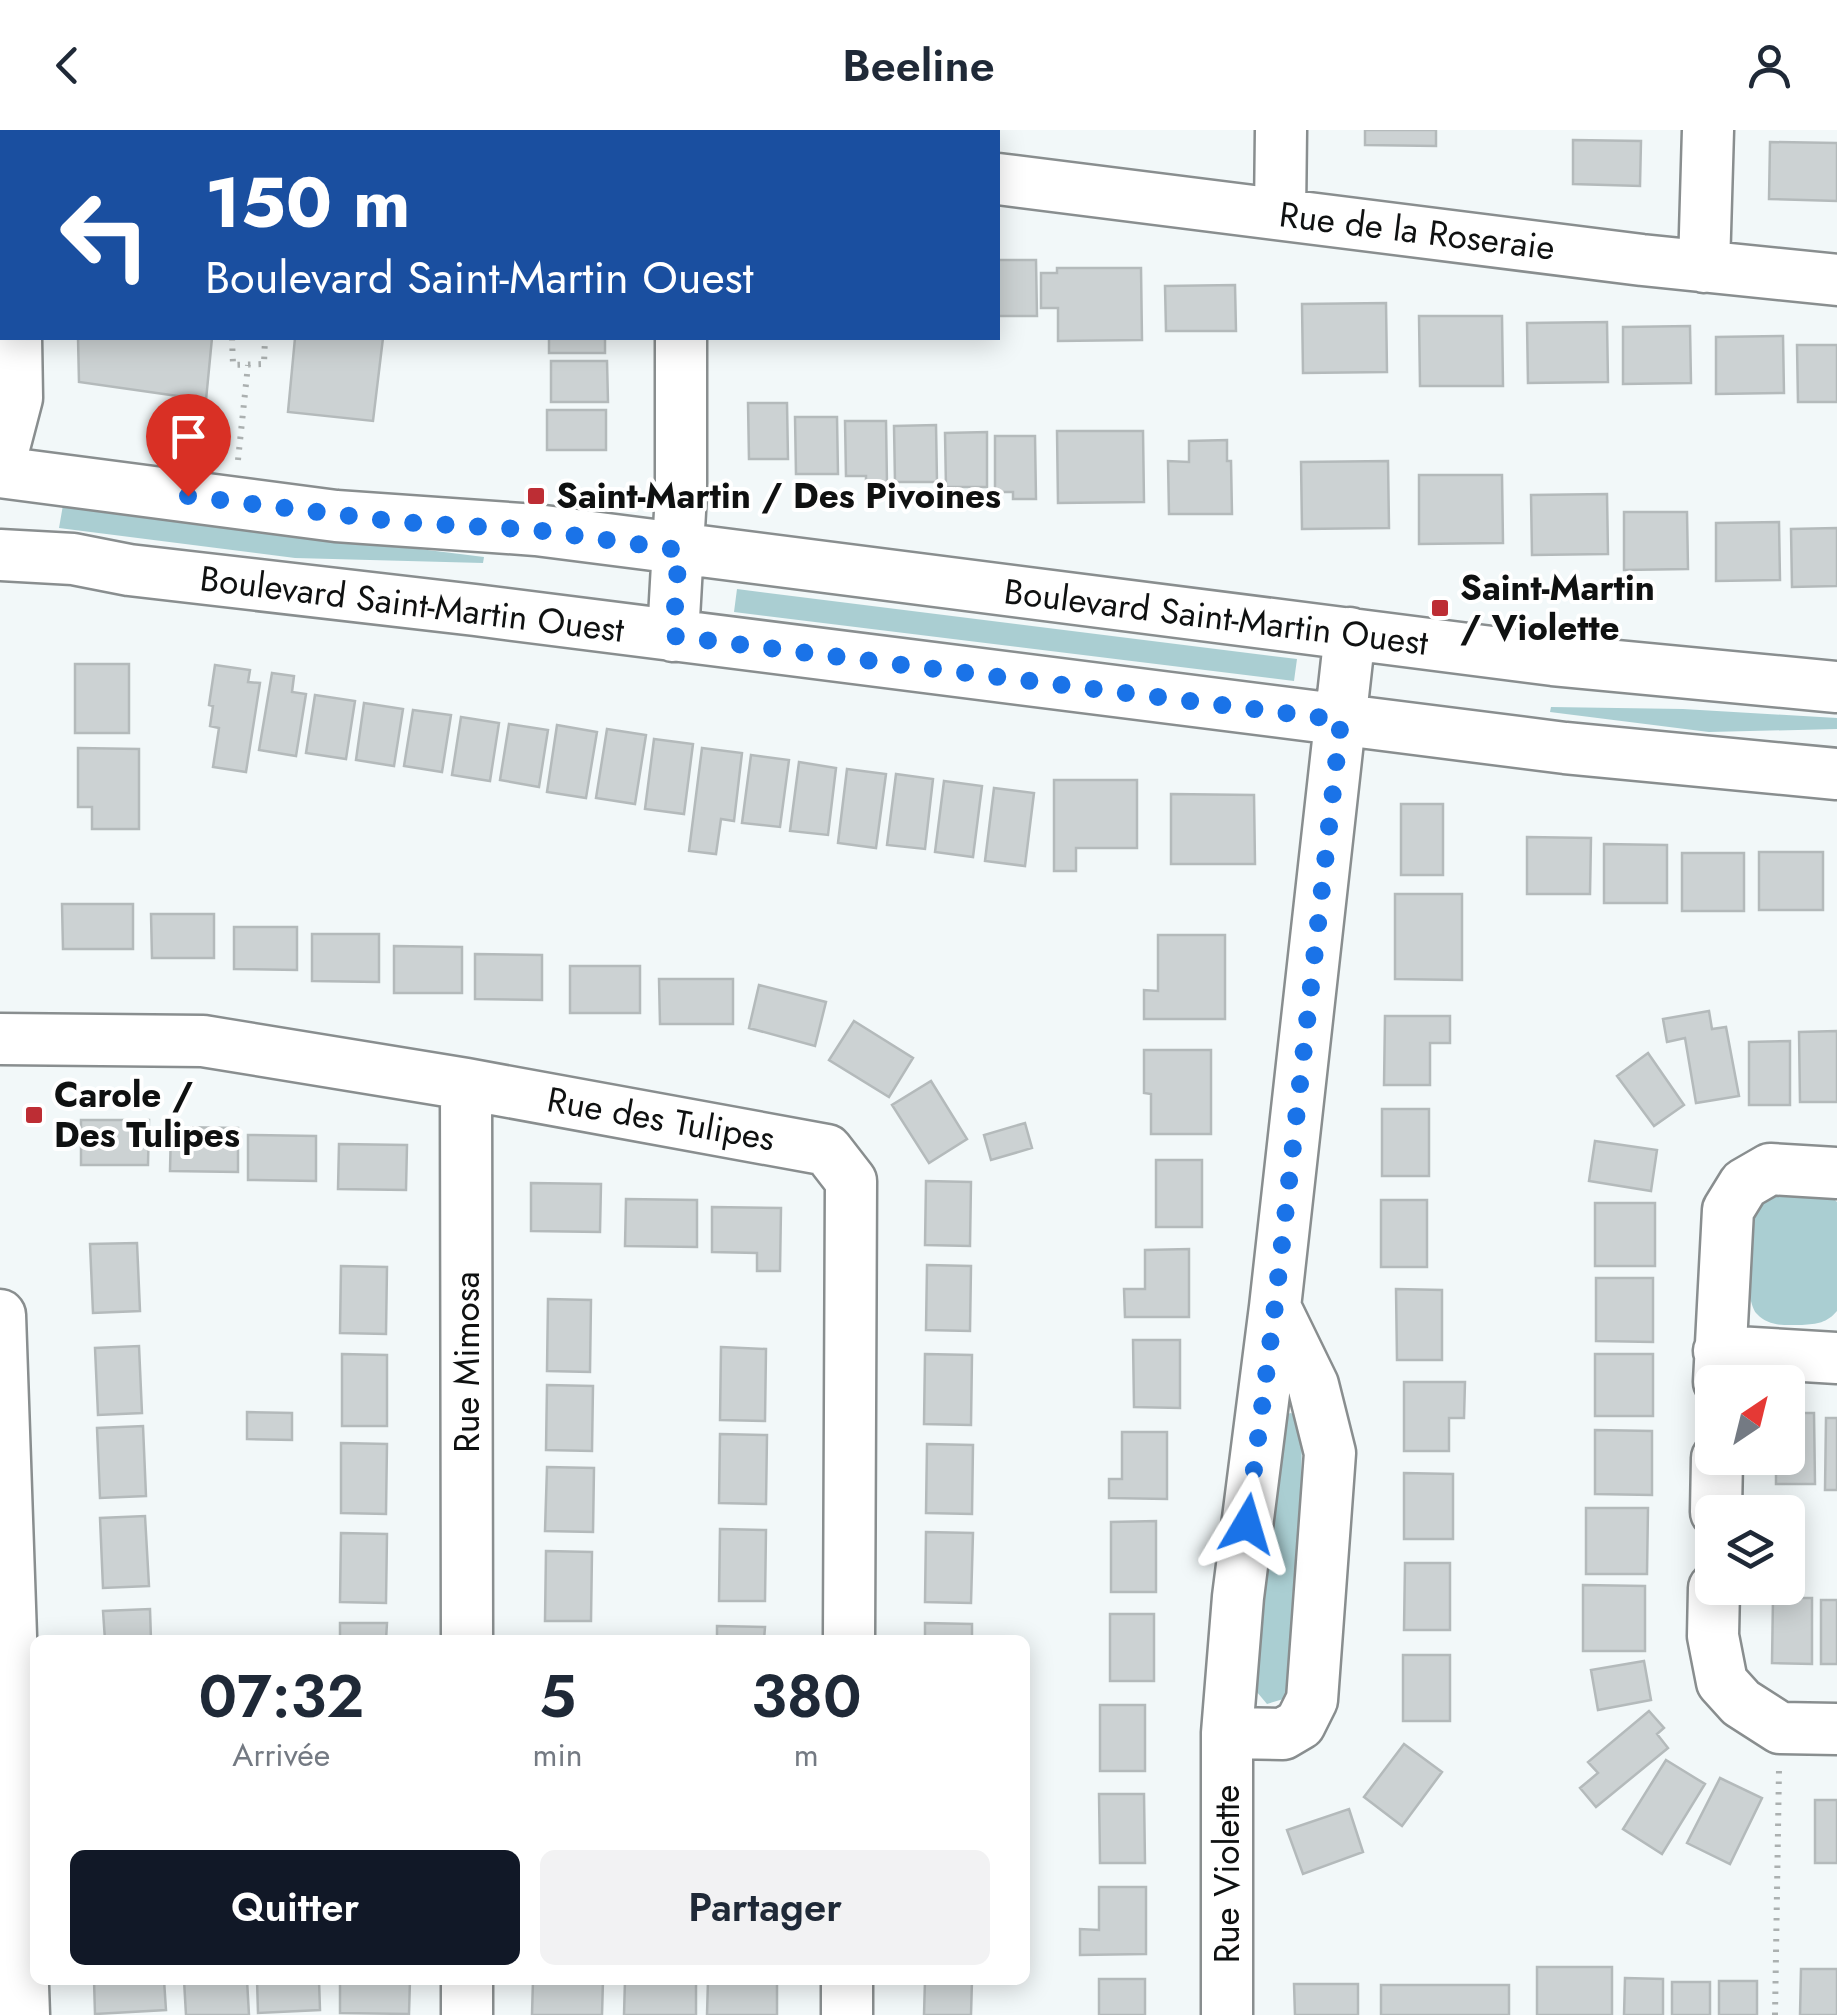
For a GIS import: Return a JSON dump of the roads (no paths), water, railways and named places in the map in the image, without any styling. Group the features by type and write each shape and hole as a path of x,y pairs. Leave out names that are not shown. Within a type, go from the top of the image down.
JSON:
{"street":[{"path":"1280,130 1280,214"},
{"path":"1704,267 1708,130"},
{"name":"Rue de la Roseraie","path":"1000,179 1837,280"},
{"path":"0,463 17,398 16,340"},
{"path":"673,636 679,550 681,340"},
{"name":"Boulevard Saint-Martin Ouest","path":"0,472 336,516 536,530 1553,660 1837,687"},
{"name":"Boulevard Saint-Martin Ouest","path":"0,555 72,558 130,570 1565,748 1837,774"},
{"name":"Rue Violette","path":"1227,2015 1228,1734 1238,1597 1275,1306 1350,633"},
{"name":"Rue des Tulipes","path":"0,1039 203,1040 827,1150 851,1181 848,1635"},
{"name":"Rue Mimosa","path":"466,1084 467,1635"},
{"path":"1719,1365 1728,1210 1744,1184 1770,1169 1837,1173"},
{"name":"Rue Violette","path":"1228,1734 1283,1734 1300,1724 1312,1700 1330,1453 1313,1385 1275,1306"},
{"path":"0,1314 24,2015"},
{"path":"1745,1365 1837,1358"},
{"path":"1714,1605 1713,1636 1722,1682 1741,1703 1780,1728 1837,1729"},
{"path":"467,1985 467,2015"},
{"path":"846,2015 847,1985"}],"place":[{"name":"Saint-Martin / Des Pivoines","path":"536,496"},
{"name":"Saint-Martin / Violette","path":"1440,608"},
{"name":"Carole / Des Tulipes","path":"34,1115"}]}
